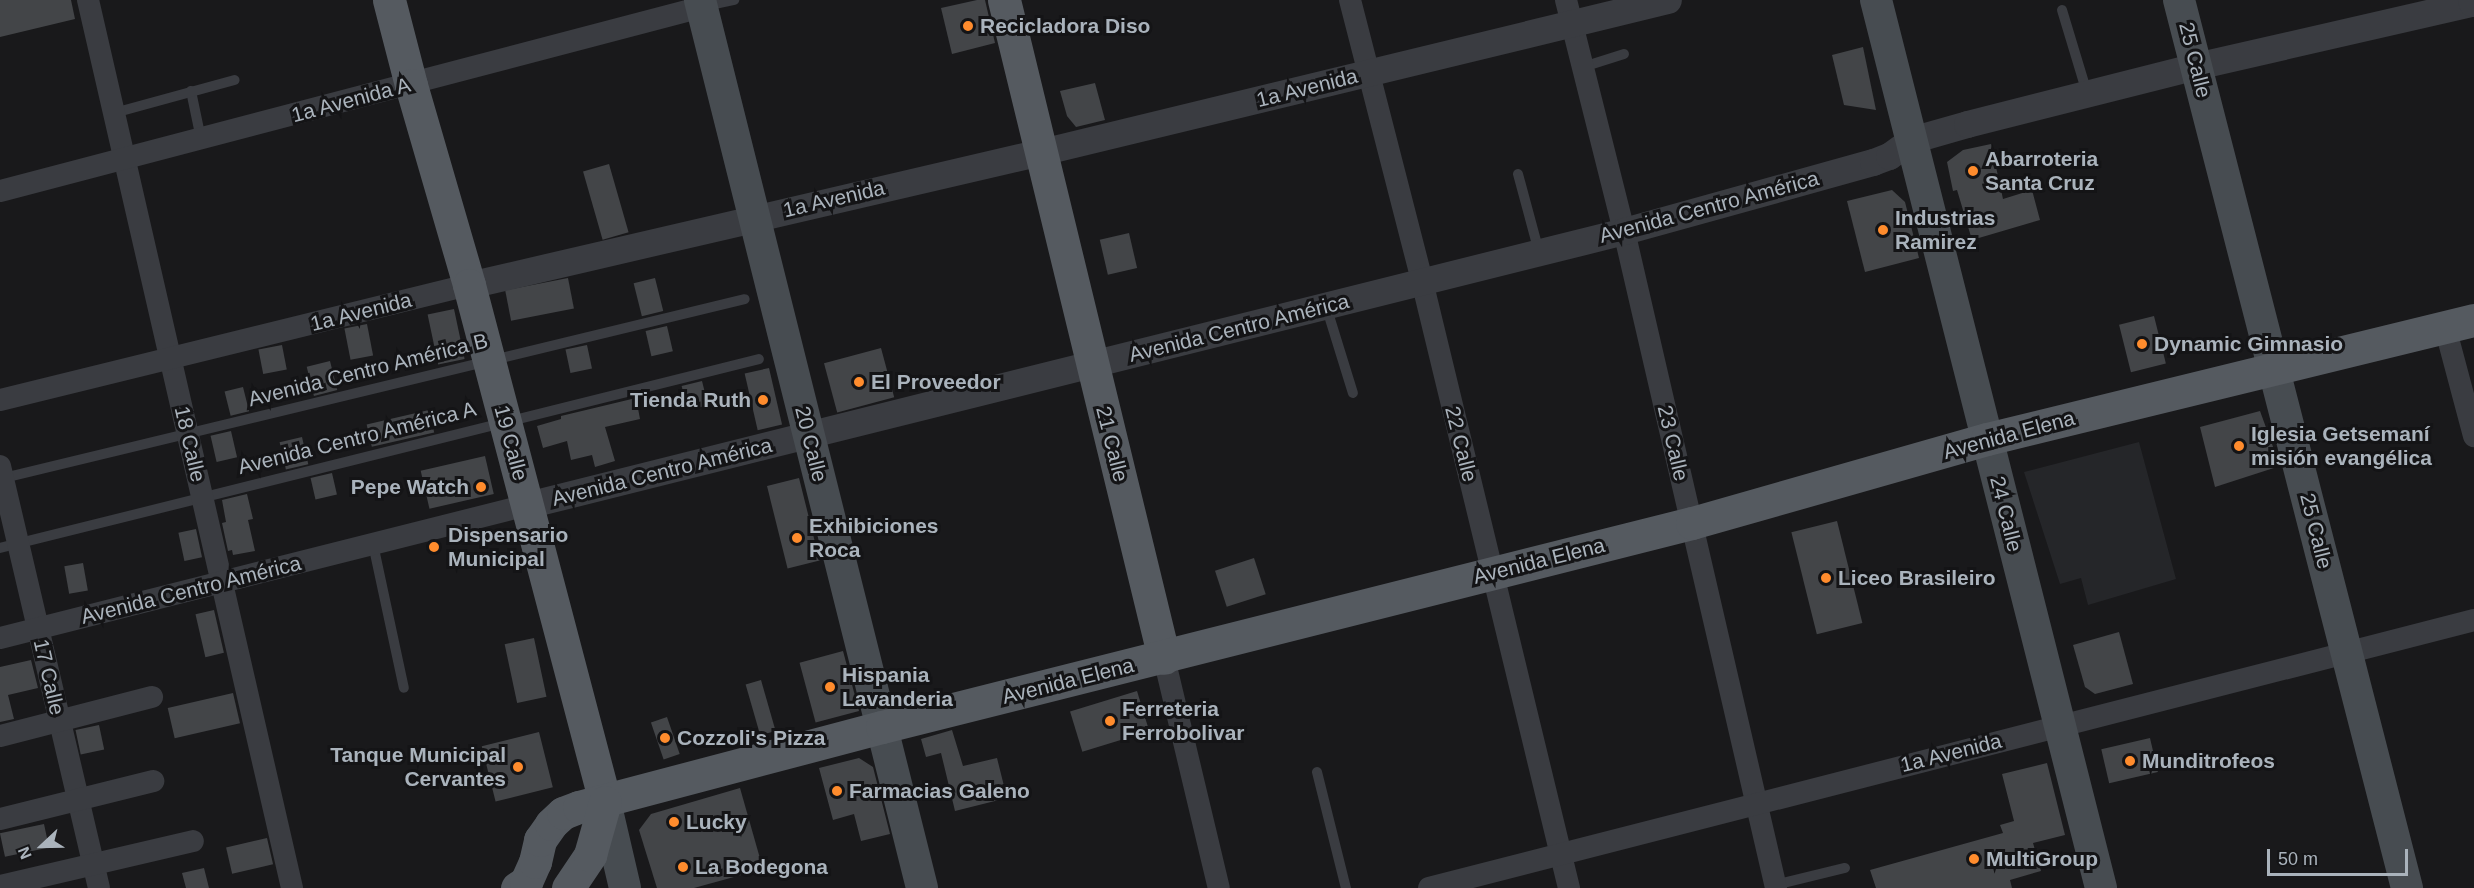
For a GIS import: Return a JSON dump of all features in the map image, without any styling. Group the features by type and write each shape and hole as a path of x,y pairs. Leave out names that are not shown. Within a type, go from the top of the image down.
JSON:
{"main road":[{"name":"19 Calle","path":"389,0 469,285 626,888"},
{"name":"21 Calle","path":"1004,0 1164,658"},
{"name":"24 Calle","path":"1876,0 2101,888"},
{"name":"25 Calle","path":"2179,0 2408,888"},
{"name":"20 Calle","path":"701,4 922,888"},
{"name":"Avenida Elena","path":"517,888 526,882 535,862 540,840 551,824 563,813 882,727 1164,658 1492,572 1692,523 1987,439 2460,323"},
{"path":"568,888 590,855 605,802"}],"street":[{"name":"18 Calle","path":"88,0 292,888"},
{"name":"22 Calle","path":"1350,0 1422,281 1569,888"},
{"name":"1a Avenida","path":"0,400 469,285 1041,152 1368,73 1569,12 1631,13 1668,0"},
{"name":"1a Avenida A","path":"0,191 411,85 701,4"},
{"name":"Avenida Centro América","path":"0,638 1624,231 1873,162 1888,156 1911,140 2087,93 2196,66 2472,5"},
{"name":"23 Calle","path":"1569,12 1624,231 1776,886"},
{"path":"2460,323 2474,436"},
{"name":"17 Calle","path":"1,475 9,546 38,629 99,888"},
{"name":"1a Avenida","path":"1429,888 2474,620"},
{"name":"21 Calle","path":"1164,658 1220,888"},
{"path":"0,736 152,697"},
{"path":"0,819 153,781"},
{"path":"0,886 192,841"}],"lane":[{"path":"701,4 734,0"},
{"path":"2062,10 2087,93"},
{"path":"1583,67 1624,54"},
{"path":"114,113 235,80"},
{"path":"191,91 201,139"},
{"path":"1518,174 1539,252"},
{"name":"Avenida Centro América B","path":"1,475 188,435 745,299"},
{"path":"1326,306 1353,393"},
{"name":"Avenida Centro América A","path":"9,546 759,359"},
{"path":"373,544 404,688"},
{"path":"1317,772 1346,888"},
{"path":"1776,886 1845,868"}],"shaded area":[{"path":"2139,442 2176,579 2088,605 2081,578 2060,584 2024,472"}],"building":[{"path":"0,0 71,0 75,19 0,37"},
{"name":"Recicladora Diso","path":"985,0 995,43 952,54 941,8"},
{"path":"1863,47 1876,110 1844,105 1832,55"},
{"path":"1095,83 1105,120 1076,127 1067,116 1060,91"},
{"path":"1991,144 2003,199 2032,190 2040,220 1972,240 1957,190 1953,191 1947,162 1963,150"},
{"path":"609,164 629,232 603,240 583,171"},
{"name":"Industrias Ramirez","path":"1892,190 1905,202 1919,258 1865,272 1847,201"},
{"path":"1129,233 1137,268 1108,275 1100,240"},
{"path":"568,278 574,308 511,321 505,290"},
{"path":"655,278 663,311 642,316 634,283"},
{"path":"454,309 465,359 438,364 428,315"},
{"name":"Dynamic Gimnasio","path":"2154,316 2166,364 2131,372 2119,325"},
{"path":"367,324 373,355 351,360 344,328"},
{"path":"667,326 673,351 651,356 646,331"},
{"path":"282,345 287,370 263,374 258,350"},
{"path":"587,345 592,368 570,373 565,350"},
{"name":"El Proveedor","path":"881,348 894,397 837,413 824,363"},
{"path":"330,361 337,390 314,396 307,367"},
{"path":"769,368 782,425 758,430 745,374"},
{"path":"702,381 708,405 688,410 682,386"},
{"path":"243,387 249,411 231,416 225,392"},
{"path":"636,398 640,419 605,427 615,461 595,467 592,455 571,460 567,441 543,448 537,426 561,419 561,416"},
{"path":"429,410 434,432 372,447 367,424"},
{"name":"Iglesia Getsemaní misión evangélica","path":"2260,411 2280,466 2215,487 2200,427"},
{"path":"231,431 237,457 217,462 211,436"},
{"path":"302,437 308,464 286,469 280,442"},
{"path":"485,456 494,494 429,509 421,471"},
{"path":"332,473 337,494 316,499 311,478"},
{"name":"Exhibiciones Roca","path":"799,478 820,560 788,568 767,486"},
{"path":"247,494 253,519 248,520 255,551 233,555 232,550 228,551 222,523 226,522 222,500"},
{"name":"Liceo Brasileiro","path":"1837,521 1862,623 1817,634 1791,532"},
{"path":"196,529 202,557 184,561 178,533"},
{"path":"1254,558 1266,594 1227,607 1215,571"},
{"path":"83,563 88,591 69,594 64,566"},
{"path":"214,610 224,653 205,657 195,614"},
{"path":"2119,632 2133,684 2095,694 2085,687 2073,645"},
{"path":"534,638 546,697 517,703 505,644"},
{"name":"Hispania Lavanderia","path":"843,651 859,711 816,723 800,663"},
{"path":"31,660 38,688 8,695 14,719 0,722 0,667"},
{"path":"761,680 776,731 760,735 746,684"},
{"name":"Ferreteria Ferrobolivar","path":"1137,691 1149,731 1082,752 1070,711"},
{"path":"233,693 240,723 175,738 168,708"},
{"name":"Cozzoli's Pizza","path":"667,717 680,754 664,759 651,723"},
{"path":"99,725 104,749 81,754 76,730"},
{"path":"952,730 963,766 997,758 1007,798 955,811 941,753 926,757 921,739"},
{"name":"Tanque Municipal Cervantes","path":"539,732 553,787 496,802 482,746"},
{"name":"Munditrofeos","path":"2150,738 2158,772 2109,783 2101,749"},
{"path":"859,758 873,767 890,834 861,841 854,814 833,820 819,768"},
{"name":"MultiGroup","path":"2047,763 2065,835 2033,843 2041,871 2010,880 2012,888 1876,888 1870,870 2003,833 2000,825 2014,821 2002,774"},
{"path":"740,788 763,869 694,888 657,888 639,830 651,814"},
{"path":"44,824 49,847 5,857 0,833"},
{"path":"267,838 273,864 232,874 226,847"},
{"path":"204,868 209,888 186,888 182,873"}],"place":[{"name":"Recicladora Diso","path":"968,26"},
{"name":"Abarroteria Santa Cruz","path":"1973,171"},
{"name":"Industrias Ramirez","path":"1883,230"},
{"name":"Dynamic Gimnasio","path":"2142,344"},
{"name":"El Proveedor","path":"859,382"},
{"name":"Tienda Ruth","path":"763,400"},
{"name":"Iglesia Getsemaní misión evangélica","path":"2239,446"},
{"name":"Pepe Watch","path":"481,487"},
{"name":"Exhibiciones Roca","path":"797,538"},
{"name":"Dispensario Municipal","path":"434,547"},
{"name":"Liceo Brasileiro","path":"1826,578"},
{"name":"Hispania Lavanderia","path":"830,687"},
{"name":"Ferreteria Ferrobolivar","path":"1110,721"},
{"name":"Cozzoli's Pizza","path":"665,738"},
{"name":"Munditrofeos","path":"2130,761"},
{"name":"Tanque Municipal Cervantes","path":"518,767"},
{"name":"Farmacias Galeno","path":"837,791"},
{"name":"Lucky","path":"674,822"},
{"name":"MultiGroup","path":"1974,859"},
{"name":"La Bodegona","path":"683,867"}]}
